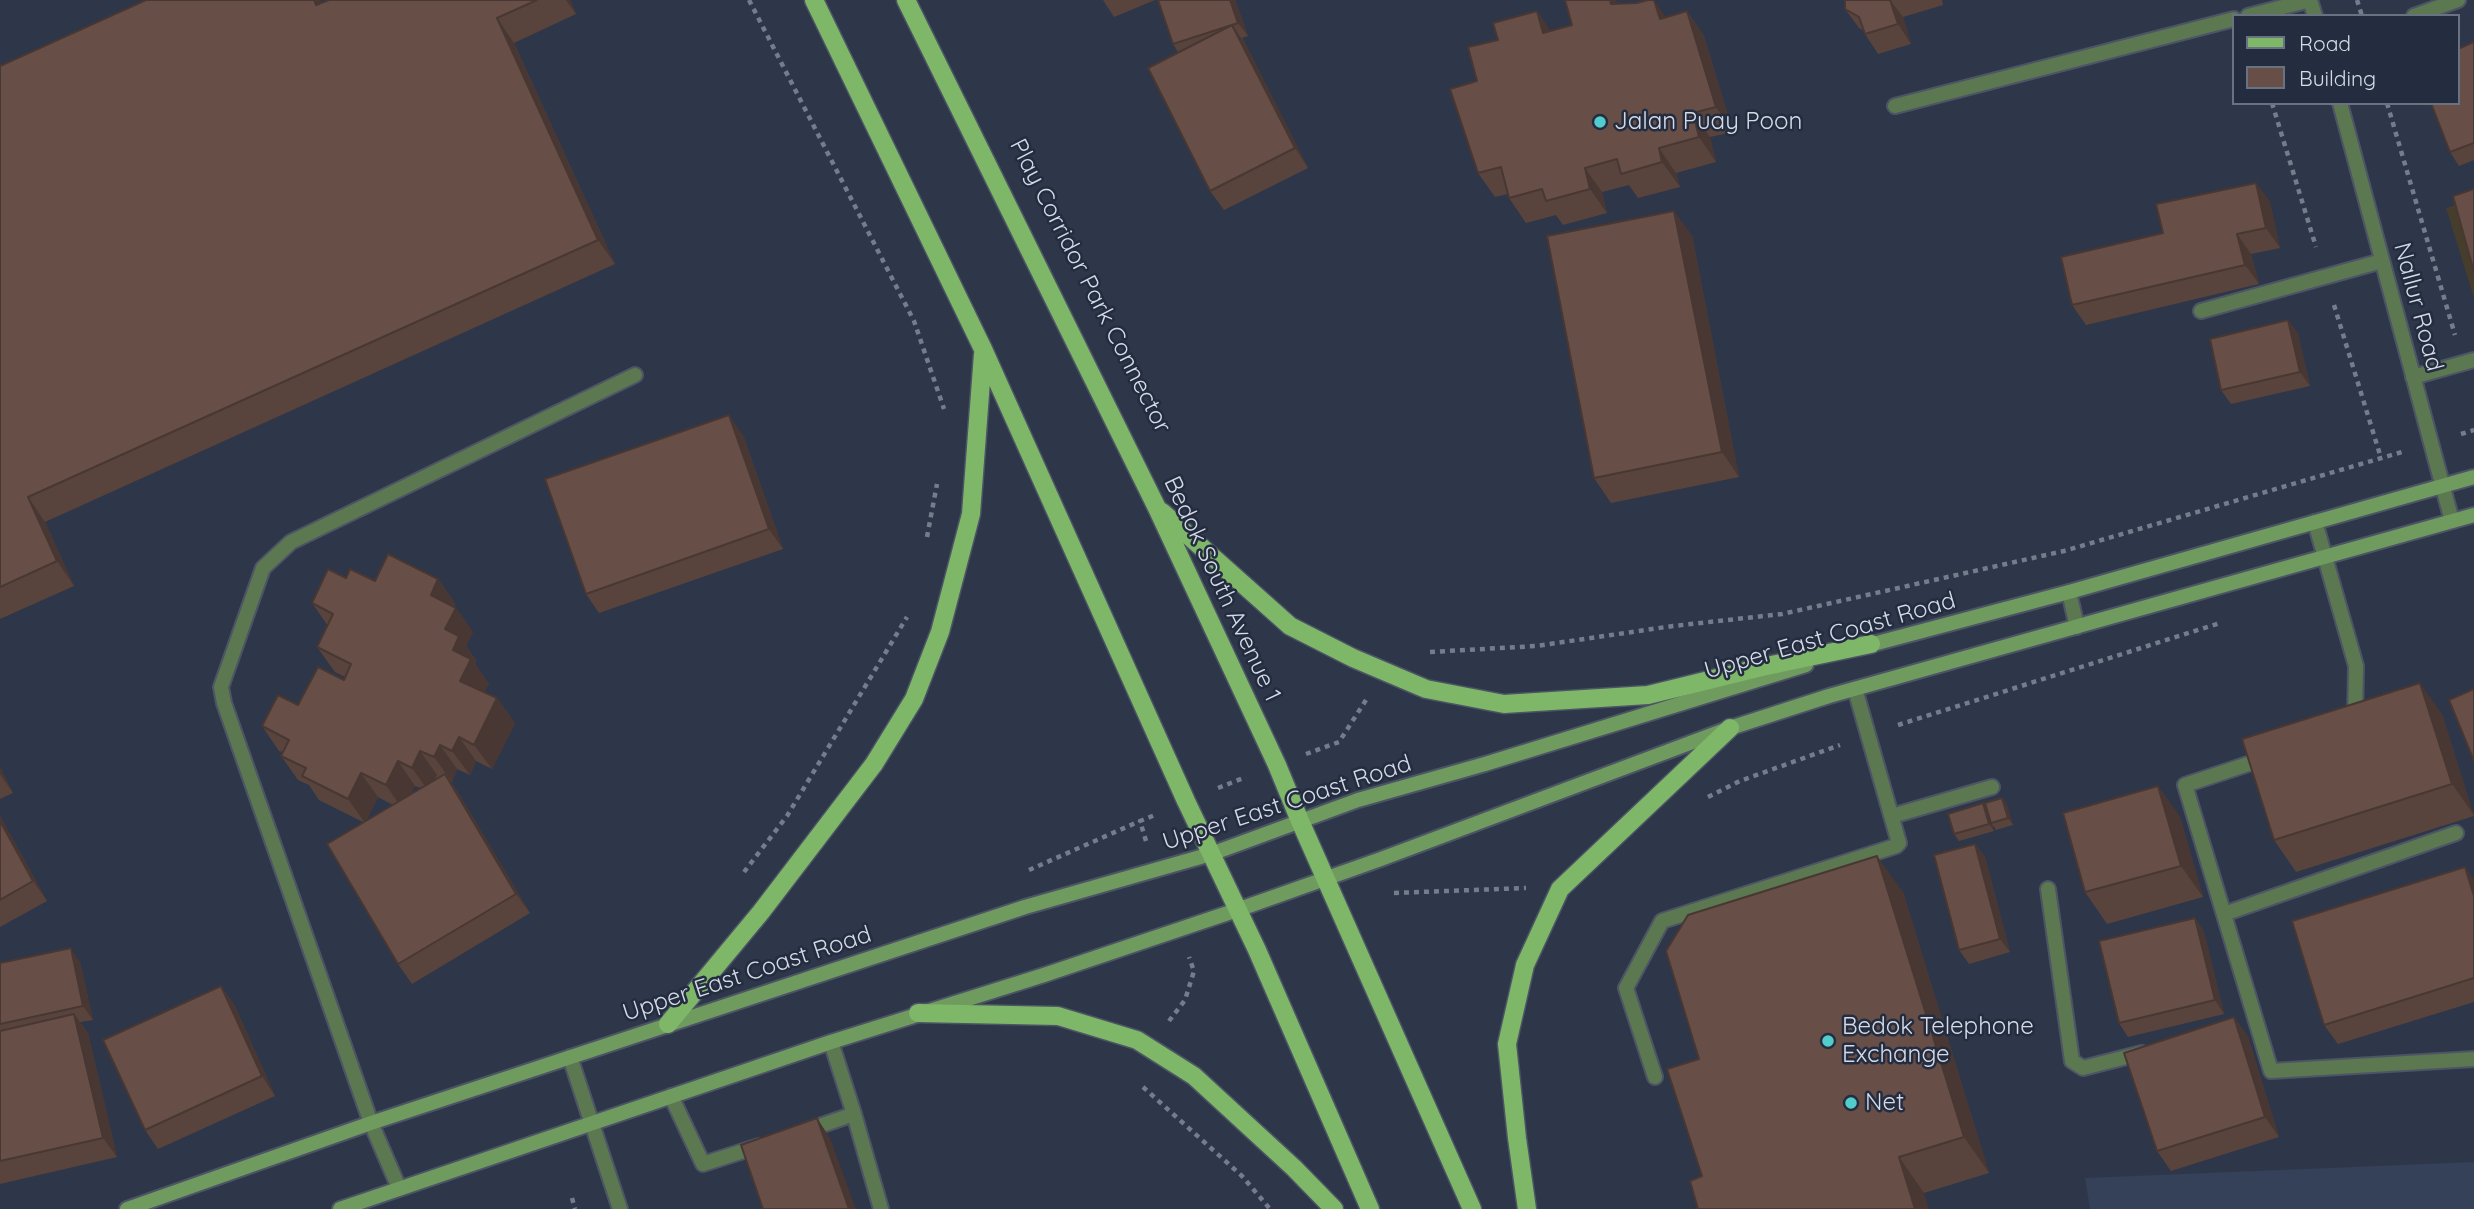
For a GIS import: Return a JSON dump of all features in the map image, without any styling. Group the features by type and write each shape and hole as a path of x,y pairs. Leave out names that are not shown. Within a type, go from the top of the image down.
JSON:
{"main road":[{"path":"814,0 983,349 1211,855 1257,950 1370,1209"},
{"name":"Bedok South Avenue 1","path":"906,0 1157,508 1277,765 1472,1209"},
{"path":"668,1024 816,841 874,764 914,699 940,632 971,514 983,349"},
{"name":"Upper East Coast Road","path":"127,1209 371,1123 1025,907 1211,855 1358,800 1511,756 1871,644 2069,592 2474,477"},
{"path":"1157,508 1290,626 1353,658 1426,689 1504,704 1648,695 1871,644"},
{"path":"340,1209 918,1013 1044,975 1237,910 1730,728 1855,689 2474,515"},
{"path":"1527,1209 1507,1044 1525,965 1560,889 1730,728"},
{"path":"918,1013 1058,1016 1137,1040 1194,1076 1294,1168 1334,1209"}],"street":[{"path":"2256,14 2310,0"},
{"path":"2420,14 2458,0"},
{"path":"1895,106 2232,20"},
{"name":"Nallur Road","path":"2341,105 2452,521"},
{"path":"2201,311 2382,261"},
{"path":"2413,377 2469,361"},
{"path":"398,1188 371,1123 220,687 263,568 291,542 635,376"},
{"path":"2315,522 2356,666 2357,719 2345,725"},
{"path":"2069,592 2077,627"},
{"path":"1655,1077 1626,988 1662,920 1899,843 1855,689"},
{"path":"2274,755 2185,785 2224,914 2248,1025 2271,1071 2474,1059"},
{"path":"1892,816 1992,787"},
{"path":"2224,914 2456,833"},
{"path":"2048,889 2072,1061 2083,1068 2162,1047"},
{"path":"831,1042 881,1209"},
{"path":"570,1057 620,1209"},
{"path":"671,1096 703,1164 854,1114"}],"path":[{"path":"749,0 914,321 945,415"},
{"path":"2388,105 2469,361"},
{"path":"1420,652 1536,646 1782,614 2064,551 2474,430"},
{"path":"925,545 937,480"},
{"path":"744,872 787,816 911,611"},
{"path":"1704,799 1740,781 1868,735 2227,620"},
{"path":"1394,893 1502,887 1560,889"},
{"path":"1139,1083 1242,1176 1270,1209"},
{"path":"572,1198 575,1209"}],"shaded area":[{"path":"2474,199 2474,298 2446,208"},
{"path":"2474,1162 2474,1209 2090,1209 2085,1178"}],"building":[{"path":"146,0 314,0 316,5 329,0 537,0 497,18 598,240 28,497 57,561 0,587 0,66"},
{"path":"1158,0 1230,0 1238,23 1173,44"},
{"name":"Jalan Puay Poon","path":"1565,0 1610,0 1611,4 1654,0 1660,19 1687,11 1716,107 1693,113 1699,137 1659,148 1662,162 1621,174 1617,159 1585,168 1590,189 1546,201 1542,189 1509,198 1501,167 1478,173 1450,89 1477,81 1468,47 1498,40 1493,23 1537,11 1543,33 1572,25"},
{"path":"1845,0 1890,0 1898,24 1865,34 1859,17 1845,9"},
{"path":"1232,25 1295,148 1210,191 1148,68"},
{"path":"2474,42 2474,143 2450,152 2432,105 2460,105 2460,48"},
{"path":"2256,183 2266,228 2237,234 2245,265 2072,305 2061,257 2163,233 2156,204"},
{"path":"2474,189 2474,272 2453,196"},
{"path":"1674,211 1722,452 1594,478 1547,236"},
{"path":"2288,320 2300,372 2221,390 2210,339"},
{"path":"729,415 769,529 586,594 545,479"},
{"path":"388,554 438,579 431,595 456,608 445,629 459,636 453,650 471,659 460,681 497,698 474,745 459,737 452,751 440,745 434,757 420,751 412,768 398,761 386,785 361,773 348,799 302,776 306,768 281,756 289,740 262,726 278,695 298,705 318,667 344,680 351,664 317,647 333,614 312,603 328,569 346,578 350,569 375,581"},
{"path":"2420,683 2452,784 2274,840 2242,739"},
{"path":"2474,689 2474,761 2449,700"},
{"path":"445,774 516,894 398,964 327,844"},
{"path":"2158,786 2181,866 2085,892 2063,813"},
{"path":"2002,798 2008,818 1991,823 1985,803"},
{"path":"1983,803 1989,824 1954,834 1948,814"},
{"path":"0,821 33,881 0,900"},
{"path":"1975,844 2000,939 1959,950 1934,855"},
{"name":"Bedok Telephone Exchange","path":"1877,856 1964,1137 1899,1157 1915,1209 1698,1209 1690,1181 1702,1176 1667,1069 1699,1059 1666,951 1688,915"},
{"path":"2465,867 2474,896 2474,978 2324,1025 2292,921"},
{"path":"2195,918 2215,1000 2119,1023 2099,941"},
{"path":"71,948 83,1006 0,1024 0,963"},
{"path":"221,986 262,1076 145,1130 103,1040"},
{"path":"74,1014 103,1138 0,1161 0,1031"},
{"path":"2234,1017 2265,1117 2157,1151 2124,1053"},
{"path":"817,1118 849,1209 763,1209 741,1145"}],"place":[{"name":"Jalan Puay Poon","path":"1600,122"},
{"name":"Bedok Telephone Exchange","path":"1828,1041"},
{"name":"Net","path":"1851,1103"}]}
